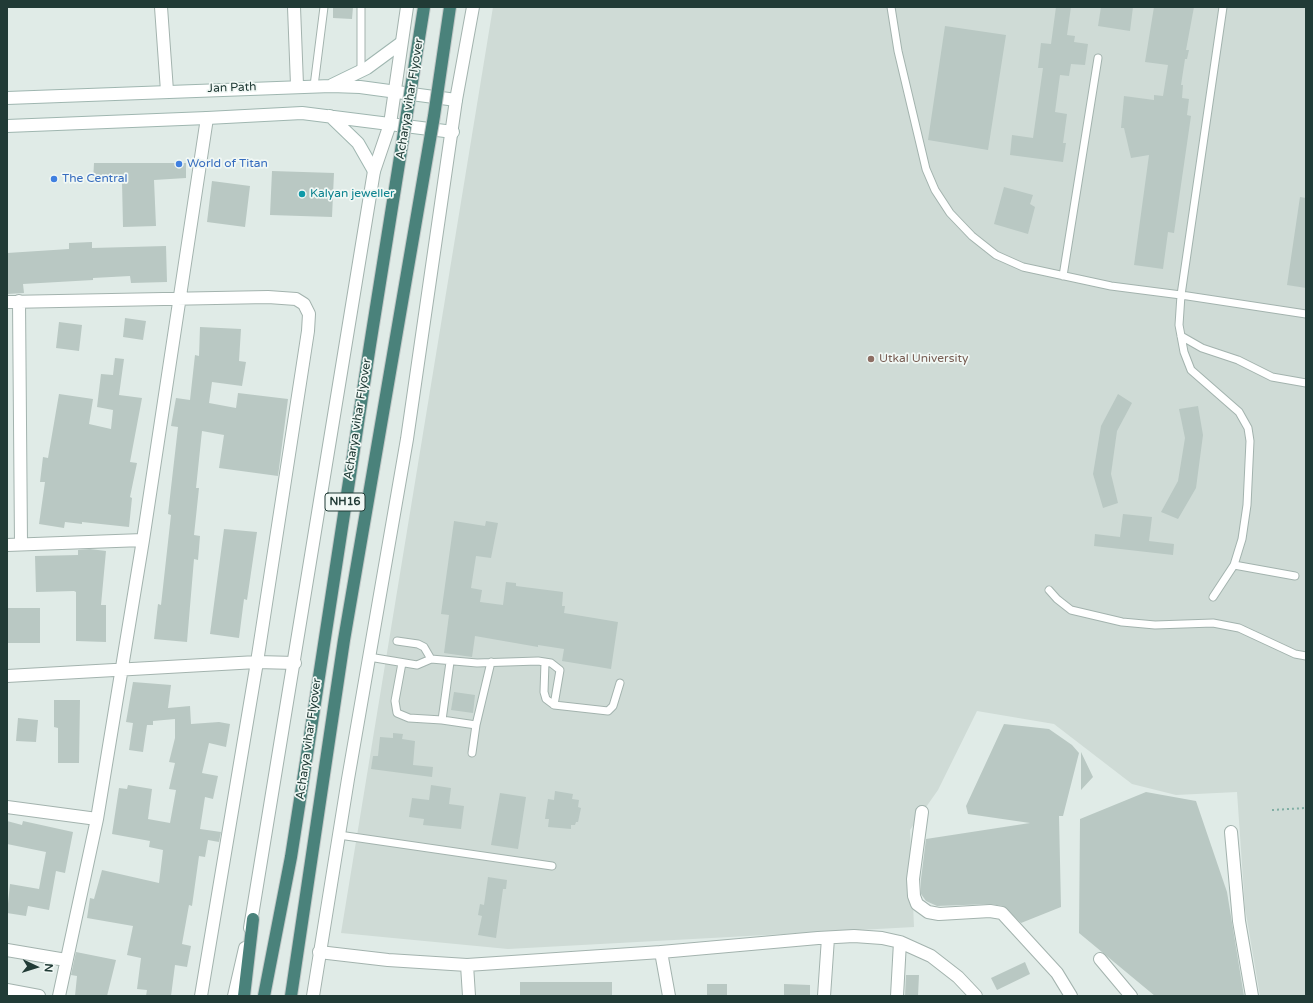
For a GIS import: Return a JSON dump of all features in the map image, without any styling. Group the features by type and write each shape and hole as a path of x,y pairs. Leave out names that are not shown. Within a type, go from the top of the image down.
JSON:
{"highway":[{"name":"Acharya vihar Flyover","path":"264,996 303,780 424,7"},
{"name":"Acharya vihar Flyover","path":"290,996 344,640 434,116 450,7"},
{"path":"244,996 253,919"}],"street":[{"path":"162,7 168,91"},
{"path":"294,7 297,86"},
{"path":"234,996 253,919 374,171 390,124 407,7"},
{"path":"313,996 319,952 407,439 453,132 456,100 473,7"},
{"path":"331,86 361,71 401,43"},
{"name":"Jan Path","path":"7,98 297,86 331,86 360,87 394,93 456,100"},
{"path":"7,126 302,113 453,132"},
{"path":"330,116 358,143 374,171"},
{"path":"59,996 97,819 143,540 178,298 207,118"},
{"path":"21,544 13,302 178,298 285,298 296,299 304,304 309,314 308,331 257,662 201,996"},
{"path":"7,546 21,544 143,540"},
{"path":"7,676 257,662 295,663"},
{"path":"7,807 97,819"},
{"path":"922,812 913,879 914,896 917,904 928,912 939,914 990,911 1002,913 1057,974 1071,996"},
{"path":"1231,832 1239,921 1252,996"},
{"path":"319,952 388,960 467,965 661,952 854,936 900,942 931,956 958,977 976,996"},
{"path":"824,996 828,938"},
{"path":"897,996 900,942"},
{"path":"7,950 66,960"},
{"path":"661,952 669,996"},
{"path":"1100,959 1131,996"},
{"path":"467,965 469,996"},
{"path":"7,990 39,996"}],"lane":[{"path":"314,86 324,7"},
{"path":"361,7 361,71"},
{"path":"891,7 898,51 924,162 939,196 954,217 972,236 996,255 1022,267 1111,286 1306,314"},
{"path":"1213,597 1234,565 1242,539 1247,505 1250,441 1248,428 1239,412 1191,370 1184,352 1179,325 1181,295 1223,7"},
{"path":"1063,276 1098,58"},
{"path":"1181,336 1202,348 1238,360 1272,377 1306,383"},
{"path":"1234,565 1295,576"},
{"path":"1048,590 1056,599 1071,610 1128,622 1155,625 1213,623 1239,628 1295,654 1306,656"},
{"path":"398,641 418,644 424,647 431,659"},
{"path":"369,657 417,665 431,659 450,662 546,662 560,670 554,705"},
{"path":"442,720 450,662"},
{"path":"472,753 476,725 491,662"},
{"path":"546,662 544,692 546,699 554,705 608,710 613,706 620,683"},
{"path":"402,663 395,701 397,713 409,718 442,720 476,725"},
{"path":"339,835 552,866"}],"path":[{"path":"1272,810 1306,808"}],"shaded area":[{"name":"Utkal University","path":"493,7 1306,7 1306,996 1260,996 1245,908 1237,792 1176,795 1132,784 1054,724 977,711 938,790 910,830 914,927 508,949 341,933"}],"building":[{"path":"333,7 353,7 352,19 333,18"},
{"path":"1056,7 1071,7 1067,35 1075,36 1074,42 1088,44 1085,65 1071,64 1069,76 1060,75 1055,112 1067,114 1063,143 1066,143 1063,162 1010,155 1012,135 1033,138 1043,68 1038,68 1041,43 1051,44"},
{"path":"1101,7 1133,7 1130,31 1098,26"},
{"path":"1154,7 1194,7 1186,50 1189,50 1187,59 1185,59 1181,85 1183,85 1182,98 1189,99 1187,115 1191,116 1174,233 1168,232 1163,269 1134,265 1149,155 1131,158 1124,128 1121,128 1124,96 1154,100 1154,95 1163,96 1168,65 1145,62"},
{"path":"945,26 1006,35 988,150 928,140"},
{"path":"94,163 186,163 186,178 154,180 156,226 123,227 122,181 93,182"},
{"name":"Kalyan jeweller","path":"272,171 334,173 332,217 270,215"},
{"path":"212,181 250,186 245,227 207,222"},
{"path":"1004,187 1033,195 1030,204 1035,207 1028,234 994,224"},
{"path":"1300,197 1306,198 1306,288 1287,285"},
{"path":"92,242 92,248 166,246 167,282 131,283 130,276 93,278 93,280 23,284 24,293 7,294 7,253 69,249 69,243"},
{"path":"125,318 146,321 143,340 123,337"},
{"path":"59,322 82,325 79,351 56,348"},
{"path":"200,327 241,329 239,361 246,362 242,386 212,382 209,403 236,408 238,393 288,399 278,476 219,468 224,435 202,431 196,488 199,488 194,535 200,536 198,560 194,559 187,642 154,639 158,604 161,605 171,515 168,514 178,427 171,426 176,398 190,400 195,355 199,356"},
{"path":"115,358 124,359 119,395 142,398 130,462 137,463 130,497 132,498 129,527 82,522 82,524 65,522 64,528 39,524 45,482 40,482 43,457 48,458 59,394 93,399 89,424 111,429 113,410 97,407 101,374 113,375"},
{"path":"1118,394 1132,403 1117,431 1111,474 1118,503 1103,508 1093,474 1101,426"},
{"path":"1198,406 1203,435 1196,488 1178,519 1161,512 1178,481 1185,438 1179,409"},
{"path":"1123,514 1152,517 1149,541 1174,544 1173,555 1094,546 1095,534 1120,537"},
{"path":"454,521 485,526 486,521 498,523 491,558 476,556 471,588 482,590 480,602 503,605 506,582 516,583 516,586 563,592 562,606 565,606 564,613 618,622 611,669 562,661 564,649 538,645 538,647 475,636 472,657 444,653 449,615 441,614"},
{"path":"224,529 257,532 247,600 244,599 239,638 210,634"},
{"path":"90,549 106,551 101,605 106,605 106,642 76,641 76,592 36,592 35,556 78,555 78,550"},
{"path":"7,608 40,608 40,643 7,643"},
{"path":"133,682 171,685 168,708 190,706 191,724 219,722 230,724 226,747 209,743 202,773 218,776 213,799 205,797 200,829 221,832 219,842 208,840 205,857 199,856 192,906 189,905 182,944 191,946 187,967 175,965 171,996 146,996 147,990 137,989 141,958 127,955 133,926 87,918 90,898 94,899 102,870 159,883 163,850 149,847 150,841 112,834 119,788 127,789 128,785 152,789 148,819 170,823 176,790 169,789 175,763 169,762 175,738 175,719 153,721 153,725 147,725 143,752 129,750 133,723 126,722"},
{"path":"454,692 475,695 473,713 451,710"},
{"path":"54,700 80,700 79,763 58,763 58,728 54,727"},
{"path":"18,718 38,720 36,742 16,741"},
{"path":"1004,724 1049,729 1072,745 1079,753 1063,816 1059,816 1061,907 1021,923 1003,906 990,904 937,906 926,901 921,894 921,879 926,839 1030,823 968,814 966,806"},
{"path":"393,733 403,734 402,739 415,741 413,765 433,767 432,777 371,769 373,756 378,756 380,737 393,738"},
{"path":"1081,752 1093,777 1081,790"},
{"path":"431,785 451,788 449,804 464,806 461,829 423,825 424,819 409,817 412,798 429,800"},
{"path":"555,791 573,794 572,799 579,800 578,807 581,808 578,822 576,822 575,825 571,825 571,829 548,827 549,819 545,819 548,799 554,800"},
{"path":"1146,792 1196,801 1227,892 1244,996 1155,996 1079,933 1080,819"},
{"path":"500,793 526,797 518,849 491,845"},
{"path":"7,821 22,825 23,821 73,832 65,873 56,871 49,910 28,906 26,916 7,913 10,884 39,889 46,852 7,844"},
{"path":"488,877 507,880 506,889 503,889 496,938 478,935 482,916 478,915 480,904 484,905"},
{"path":"76,952 116,960 107,996 75,996 77,976 71,975"},
{"path":"1025,962 1030,974 997,990 991,978"},
{"path":"906,975 919,975 918,996 905,996"},
{"path":"520,982 612,982 612,996 520,996"},
{"path":"707,984 727,984 727,996 707,996"},
{"path":"784,984 810,985 810,996 784,996"}],"place":[{"name":"World of Titan","path":"179,164"},
{"name":"The Central","path":"54,179"},
{"name":"Kalyan jeweller","path":"302,194"},
{"name":"Utkal University","path":"871,359"}]}
